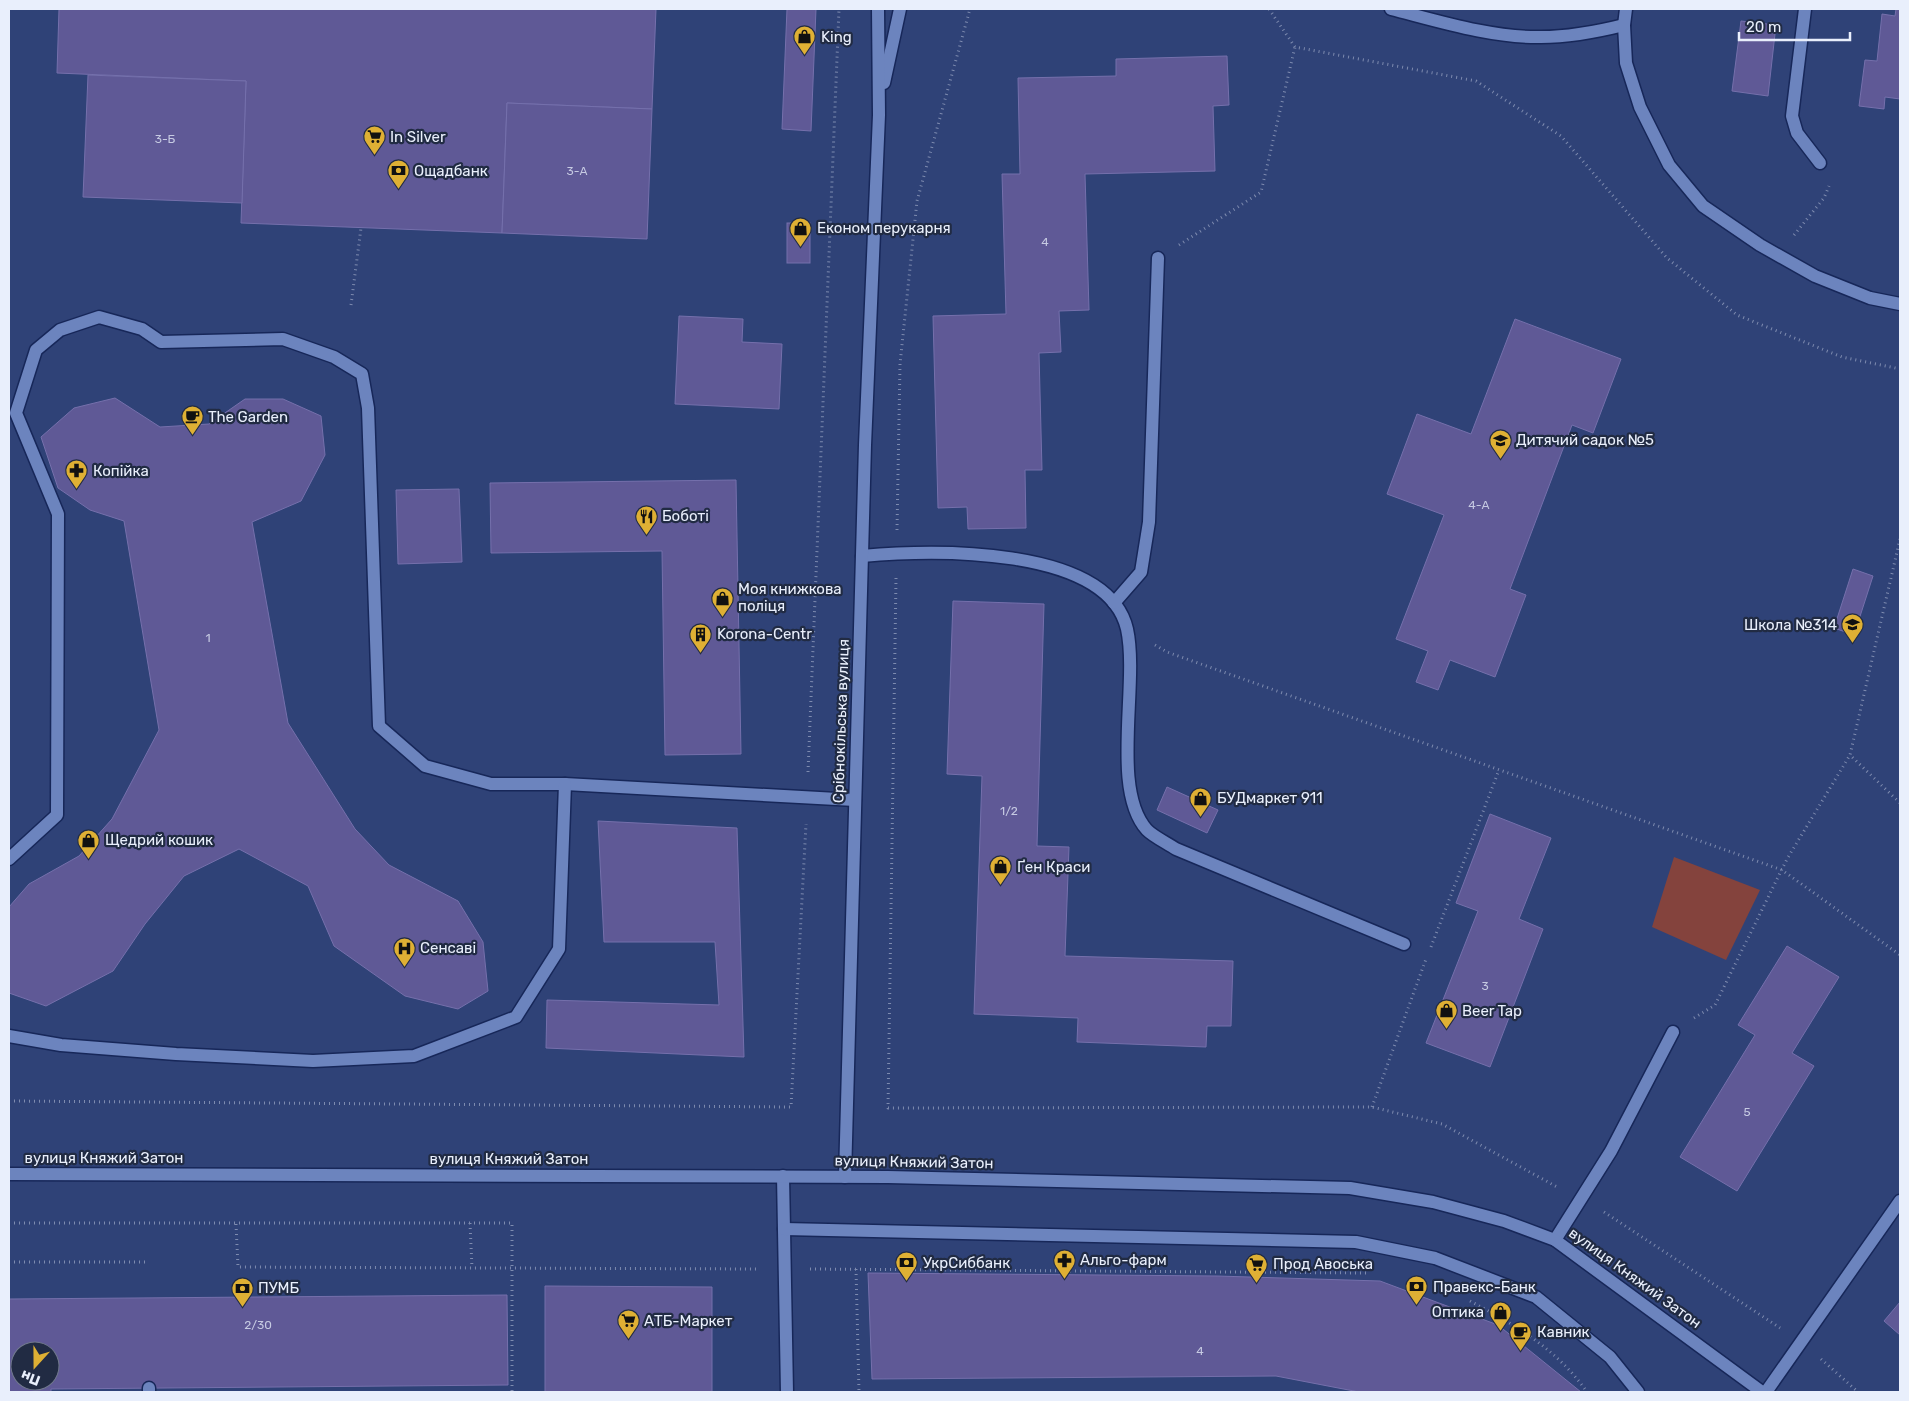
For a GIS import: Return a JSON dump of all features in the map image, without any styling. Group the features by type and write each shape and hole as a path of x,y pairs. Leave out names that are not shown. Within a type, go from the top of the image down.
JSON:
{"street":[{"name":"Срібнокільська вулиця","path":"845,1177 865,445 879,115 878,9"},
{"name":"Срібнокільська вулиця","path":"879,115 890,50 900,9"},
{"path":"1392,9 1480,31 1539,38 1585,35 1624,25"},
{"path":"1626,9 1624,25 1626,63 1640,107 1669,166 1703,206 1760,245 1815,276 1870,298 1900,304"},
{"path":"1805,9 1792,116 1796,133 1820,162"},
{"path":"1114,603 1141,572 1149,522 1158,258"},
{"path":"9,859 57,815 58,514 16,413 36,350 60,330 99,317 142,329 161,342 283,339 334,357 362,374 368,408 379,726 425,766 491,784 565,784 855,800"},
{"path":"862,556 897,553 977,554 1011,557 1062,570 1093,585 1114,603 1127,628 1131,686 1128,776 1133,804 1147,830 1176,849 1404,944"},
{"path":"9,1036 61,1045 313,1060 414,1056 516,1016 559,948 565,784"},
{"path":"1555,1240 1612,1151 1673,1032"},
{"name":"вулиця Княжий Затон","path":"9,1174 783,1176 1350,1188 1433,1202 1504,1221 1555,1240 1764,1392"},
{"path":"783,1176 787,1392"},
{"path":"1764,1392 1900,1201"},
{"path":"784,1229 1356,1242 1435,1258 1536,1297 1610,1357 1638,1392"}],"path":[{"path":"9,1101 791,1107 807,796 839,9"},
{"path":"1268,9 1295,47 1476,81 1561,136 1667,258 1737,315 1842,356 1900,369"},
{"path":"1158,258 1261,192 1295,47"},
{"path":"1794,234 1824,198"},
{"path":"351,305 361,228"},
{"path":"1673,1032 1715,1005 1782,870 1850,754 1900,539"},
{"path":"1127,628 1167,652 1782,870 1900,955"},
{"path":"1850,754 1900,803"},
{"path":"1372,1107 1448,900 1499,770"},
{"path":"9,1223 512,1223 512,1392"},
{"path":"470,1223 472,1268"},
{"path":"236,1224 238,1267 1367,1273"},
{"path":"9,1262 147,1262"},
{"path":"856,1270 860,1392"},
{"path":"1464,1298 1513,1324 1546,1347 1576,1376 1587,1392"}],"shaded area":[{"path":"1674,857 1760,890 1726,960 1652,927"}],"building":[{"name":"In Silver","path":"59,9 656,9 652,109 507,103 502,233 241,223 246,81 57,73"},
{"path":"787,9 816,9 811,131 782,129"},
{"path":"1896,9 1900,9 1900,99 1885,97 1884,109 1859,106 1865,60 1877,61 1882,14 1895,16"},
{"path":"1741,21 1776,25 1768,96 1732,91"},
{"path":"1227,56 1229,105 1213,106 1215,171 1085,174 1089,310 1059,311 1061,352 1039,353 1042,470 1025,470 1026,528 968,529 967,507 938,508 933,316 1006,314 1002,174 1020,174 1018,78 1116,76 1116,59"},
{"path":"88,75 246,81 242,203 83,197"},
{"path":"507,103 652,109 647,239 502,233"},
{"path":"787,223 810,223 810,263 787,263"},
{"path":"679,316 743,319 742,342 782,344 779,409 675,404"},
{"path":"1515,319 1621,359 1593,433 1572,425 1510,589 1526,595 1495,677 1450,660 1438,690 1416,682 1428,651 1396,639 1444,515 1387,494 1417,414 1471,434"},
{"path":"115,398 160,427 209,424 245,399 283,399 321,416 325,455 301,501 252,522 288,723 355,829 389,865 458,901 483,942 488,991 458,1009 405,996 334,946 308,886 239,849 184,876 145,924 113,971 46,1006 9,993 9,907 29,884 79,856 112,819 159,730 124,521 90,510 58,488 41,437 74,408"},
{"name":"Korona-Centr","path":"736,480 741,754 665,755 662,551 491,553 490,483"},
{"path":"459,489 462,562 398,564 396,490"},
{"path":"1853,569 1873,576 1854,635 1834,628"},
{"path":"953,601 1044,604 1037,846 1069,847 1065,956 1233,961 1231,1026 1207,1026 1206,1047 1077,1042 1078,1018 974,1014 982,776 947,774"},
{"path":"1167,787 1218,810 1207,833 1157,810"},
{"path":"1490,814 1551,838 1519,919 1543,929 1490,1067 1426,1043 1478,911 1456,903"},
{"path":"598,821 737,828 744,1057 546,1048 547,1000 719,1005 715,942 604,942"},
{"path":"1787,946 1839,977 1792,1053 1814,1066 1737,1191 1680,1157 1755,1035 1738,1025"},
{"path":"868,1273 1217,1276 1380,1281 1498,1325 1581,1392 1359,1392 1276,1376 872,1379"},
{"name":"АТБ-Маркет","path":"545,1286 712,1287 712,1392 545,1392"},
{"path":"507,1295 508,1385 60,1389 60,1341 10,1341 10,1391 51,1392 9,1392 9,1299"},
{"path":"1900,1302 1900,1335 1884,1321"}],"place":[{"name":"King","path":"805,56"},
{"name":"In Silver","path":"374,156"},
{"name":"Ощадбанк","path":"398,190"},
{"name":"Економ перукарня","path":"801,247"},
{"name":"The Garden","path":"192,436"},
{"name":"Дитячий садок №5","path":"1500,459"},
{"name":"Копійка","path":"77,490"},
{"name":"Боботі","path":"646,535"},
{"name":"Моя книжкова поліця","path":"722,617"},
{"name":"Школа №314","path":"1853,644"},
{"name":"Korona-Centr","path":"701,653"},
{"name":"БУДмаркет 911","path":"1201,817"},
{"name":"Щедрий кошик","path":"89,859"},
{"name":"Ґен Краси","path":"1001,886"},
{"name":"Сенсаві","path":"404,967"},
{"name":"Beer Tap","path":"1446,1030"},
{"name":"Альго-фарм","path":"1064,1279"},
{"name":"УкрСиббанк","path":"907,1282"},
{"name":"Прод Авоська","path":"1257,1283"},
{"name":"Правекс-Банк","path":"1417,1306"},
{"name":"ПУМБ","path":"242,1307"},
{"name":"Оптика","path":"1500,1331"},
{"name":"АТБ-Маркет","path":"628,1340"},
{"name":"Кавник","path":"1521,1351"}]}
